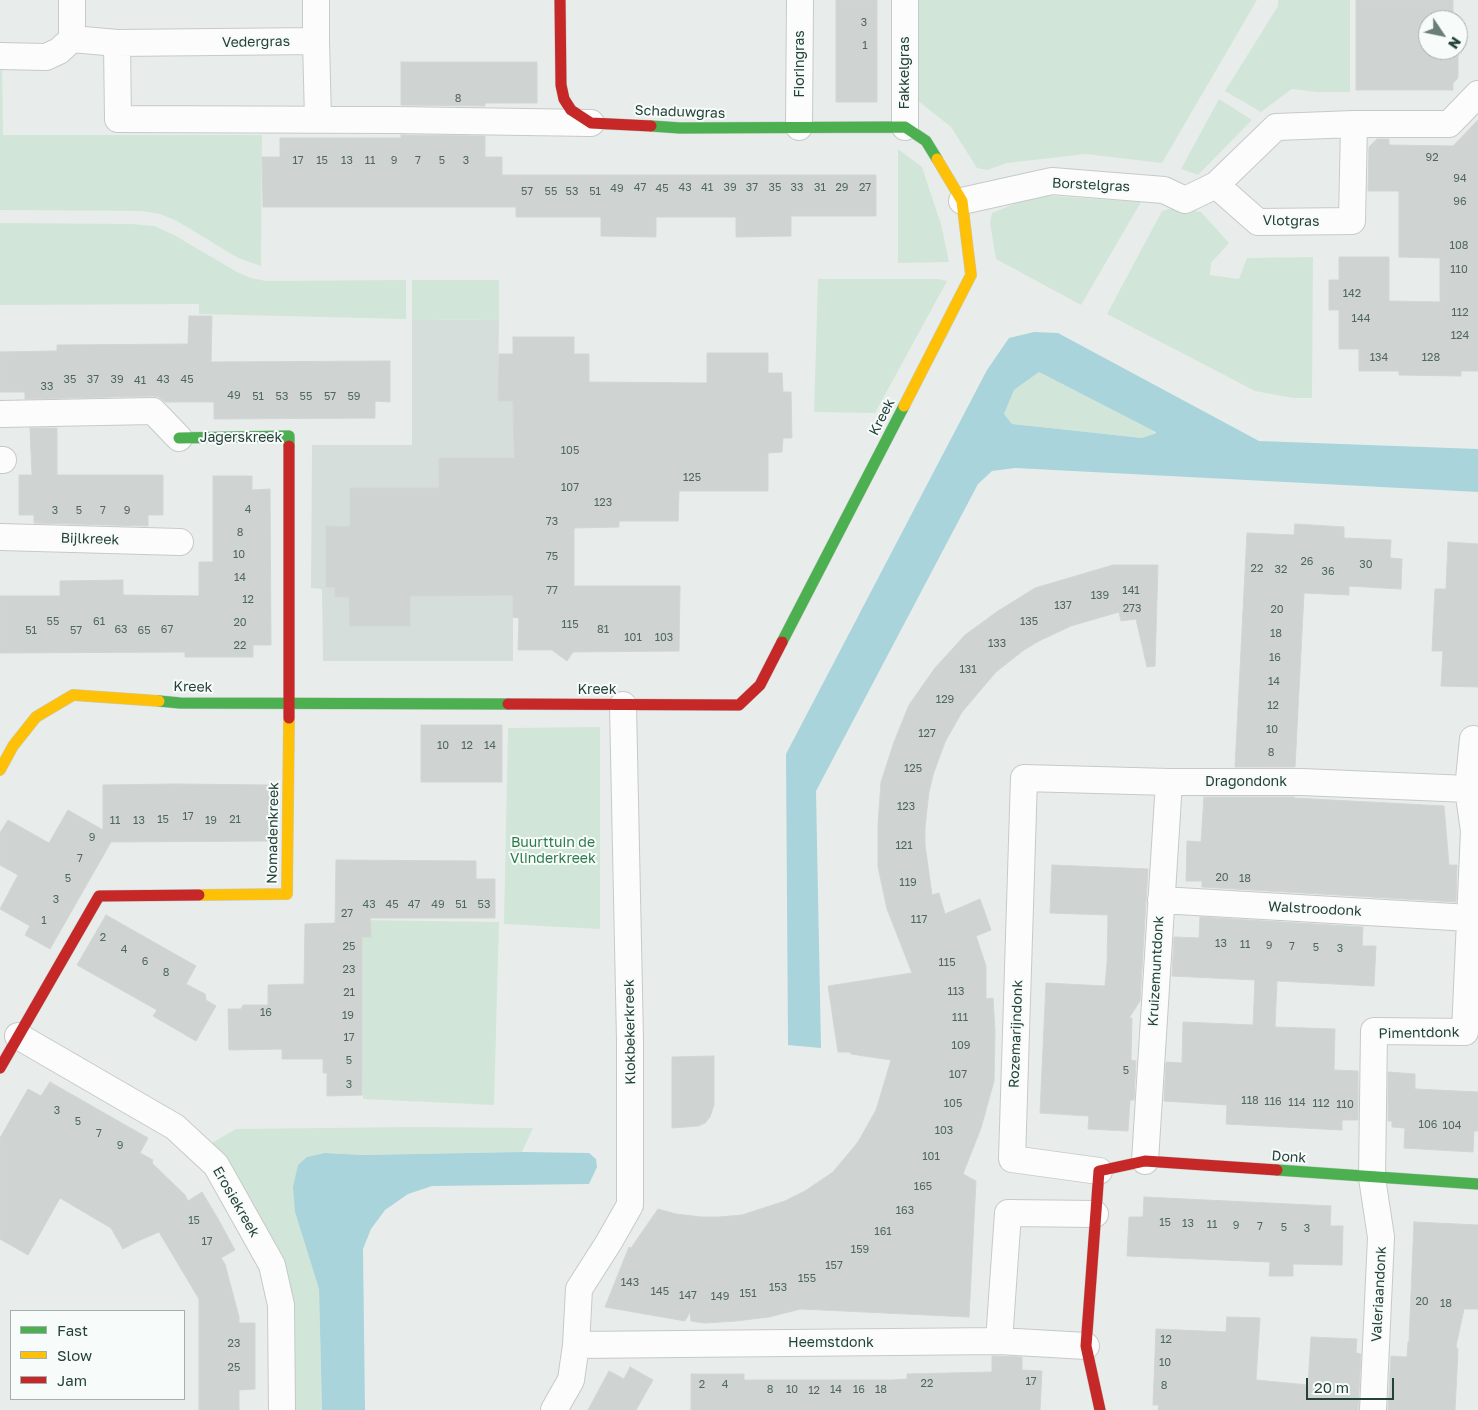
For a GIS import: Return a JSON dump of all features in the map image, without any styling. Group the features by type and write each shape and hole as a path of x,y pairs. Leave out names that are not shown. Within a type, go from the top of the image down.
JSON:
{"street":[{"path":"0,56 46,57 59,51 72,39 72,0"},
{"path":"316,0 318,119"},
{"path":"560,0 561,85 564,99 571,110 591,123"},
{"name":"Fioringras","path":"799,127 800,0"},
{"name":"Fakkelgras","path":"905,0 905,127 926,142 962,201 971,275"},
{"name":"Vedergras","path":"72,39 117,43 316,41"},
{"path":"117,43 118,119 318,119 591,123"},
{"path":"1216,185 1276,127 1354,124 1449,124 1478,94"},
{"name":"Schaduwgras","path":"591,123 680,128 905,127"},
{"name":"Vlotgras","path":"1216,185 1258,222 1352,221 1354,124"},
{"name":"Borstelgras","path":"962,201 1052,181 1164,190 1186,200 1216,185"},
{"name":"Kreek","path":"0,770 7,742 36,717 73,695 180,703 739,705 760,685 971,275"},
{"name":"Jagerskreek","path":"0,414 153,410 179,438 289,436 289,703"},
{"name":"Bijlkreek","path":"0,537 180,542"},
{"name":"Nomadenkreek","path":"18,1036 99,896 287,894 289,703"},
{"name":"Klokbekerkreek","path":"554,1410 571,1380 576,1344 579,1289 630,1205 630,1040 623,705"},
{"name":"Pimentdonk","path":"1372,1178 1374,1031 1465,1032 1476,831 1468,789 1473,739"},
{"name":"Dragondonk","path":"1024,778 1169,782 1302,782 1468,789"},
{"name":"Rozemarijndonk","path":"1024,778 1012,1159 1099,1171"},
{"name":"Kruizemuntdonk","path":"1145,1161 1169,782"},
{"name":"Walstroodonk","path":"1161,900 1470,918"},
{"path":"0,1068 18,1036"},
{"name":"Erosiekreek","path":"18,1036 175,1127 216,1165 272,1265 281,1305 282,1410"},
{"name":"Donk","path":"1099,1171 1145,1161 1478,1184"},
{"path":"1099,1171 1086,1346 1100,1410"},
{"name":"Valeriaandonk","path":"1372,1178 1381,1237 1373,1410"},
{"path":"999,1341 1008,1212 1096,1214"},
{"name":"Heemstdonk","path":"576,1344 999,1341 1086,1346"}],"shaded area":[{"path":"412,319 499,320 498,401 513,401 513,661 323,661 322,589 311,588 312,445 412,445"}],"green space":[{"path":"919,0 1257,0 1162,163 1085,154 1007,163 987,170 977,168 951,127 917,100"},
{"path":"1278,0 1350,0 1350,92 1317,92 1292,89 1261,112 1225,91 1278,6"},
{"path":"0,61 2,61 3,135 262,135 261,266 238,258 177,221 160,214 142,211 0,210"},
{"path":"1219,99 1252,120 1198,175 1181,169"},
{"path":"898,149 922,167 941,224 949,262 898,263"},
{"path":"1036,195 1141,202 1081,305 996,259 990,223 992,213"},
{"path":"1176,207 1201,212 1229,243 1211,263 1210,275 1239,279 1247,258 1313,257 1312,398 1293,398 1255,391 1107,314 1162,211"},
{"path":"0,223 132,224 154,226 174,235 237,272 251,278 266,281 406,280 406,319 199,314 199,304 0,305"},
{"path":"818,279 938,279 947,281 875,413 814,412"},
{"path":"412,280 499,280 499,320 412,319"},
{"path":"1039,372 1157,432 1142,438 1012,424 1004,414 1014,390"},
{"name":"Buurttuin de Vlinderkreek","path":"600,727 600,929 504,924 508,728"},
{"path":"359,920 499,922 494,1105 363,1099"},
{"path":"533,1128 522,1152 363,1155 325,1153 295,1212 319,1289 322,1410 294,1410 294,1302 210,1144 236,1129"}],"water":[{"path":"1034,332 1058,333 1259,441 1478,449 1478,492 1015,468 992,471 978,484 816,791 821,1048 788,1045 786,754 987,370 1009,338","holes":["1039,372 1156,432 1142,438 1012,424 1004,414 1014,390"]},
{"path":"522,1152 589,1153 596,1159 597,1167 589,1184 432,1186 408,1194 385,1210 371,1229 363,1249 365,1410 322,1410 319,1289 295,1212 293,1187 298,1165 307,1157 325,1153 363,1155"}],"building":[{"path":"836,0 877,0 877,102 836,102"},
{"path":"1356,0 1453,0 1453,10 1418,10 1418,60 1458,60 1458,78 1453,83 1453,90 1356,90"},
{"path":"401,62 537,62 537,103 485,103 485,106 401,105"},
{"path":"1478,120 1478,371 1461,371 1461,376 1399,375 1399,371 1359,371 1359,349 1339,349 1339,310 1329,310 1329,280 1339,280 1339,257 1389,257 1389,301 1440,302 1440,258 1399,257 1399,191 1368,191 1369,147 1377,139 1389,139 1389,145 1453,146"},
{"path":"401,135 485,136 485,157 502,157 502,175 876,175 876,216 791,216 791,236 736,237 736,217 656,217 656,237 601,236 601,217 516,217 516,207 263,207 262,157 280,157 280,138 401,138"},
{"path":"189,316 212,316 211,362 390,361 390,402 375,401 375,418 214,419 214,402 165,402 159,397 153,396 25,399 25,392 0,392 0,352 57,351 57,345 188,344"},
{"path":"513,337 574,337 574,354 589,354 589,382 707,383 707,353 768,353 768,373 782,373 783,392 791,392 792,438 783,438 782,452 768,453 768,491 679,491 678,521 619,521 619,527 574,528 574,586 680,586 679,651 573,652 567,661 552,650 518,650 519,618 513,617 513,595 410,596 410,626 350,626 349,597 335,597 335,587 326,587 326,526 350,527 350,488 439,488 439,458 514,458 513,401 498,401 499,354 513,354"},
{"path":"30,428 57,428 57,475 163,475 163,515 148,515 148,526 34,523 34,515 19,515 19,475 32,475"},
{"path":"213,476 252,476 252,490 270,489 271,645 253,645 253,657 185,657 185,652 0,653 0,596 60,596 60,581 123,580 123,595 199,596 199,562 213,562"},
{"path":"1295,524 1344,527 1344,538 1391,540 1390,558 1402,559 1401,589 1349,586 1349,595 1304,593 1295,767 1235,767 1247,533 1294,535"},
{"path":"1448,542 1478,544 1478,687 1441,686 1443,651 1432,651 1435,589 1446,589"},
{"path":"1113,565 1158,565 1155,666 1147,667 1136,619 1121,621 1119,612 1071,626 1039,641 996,672 962,712 945,742 929,792 925,845 932,895 939,893 945,914 980,899 991,930 976,936 986,966 986,999 993,998 995,1031 994,1081 981,1128 963,1174 976,1181 969,1317 801,1309 769,1317 704,1323 691,1321 690,1312 685,1321 605,1307 629,1247 631,1248 658,1209 676,1214 719,1217 742,1215 785,1201 805,1191 833,1172 858,1142 876,1110 891,1060 851,1054 850,1052 838,1052 828,986 912,973 887,909 878,867 881,782 909,705 935,668 965,635 998,611 1035,588"},
{"path":"421,725 502,725 502,782 421,782"},
{"path":"103,785 271,785 271,841 111,842 50,949 25,935 30,926 0,909 18,875 0,865 0,833 8,820 49,843 68,810 103,830"},
{"path":"1204,797 1294,797 1444,806 1449,865 1457,865 1456,902 1202,887 1202,881 1186,881 1187,841 1201,842"},
{"path":"336,860 476,861 476,879 495,879 495,918 370,918 371,937 362,937 362,1095 327,1096 327,1073 323,1073 323,1059 282,1059 282,1049 229,1050 228,1009 241,1009 243,1005 268,1005 268,985 304,984 305,924 335,923"},
{"path":"1052,865 1148,869 1140,1001 1129,1018 1132,1018 1131,1060 1136,1061 1134,1100 1130,1100 1128,1131 1088,1129 1089,1116 1040,1113 1046,983 1105,986 1107,963 1108,915 1050,913"},
{"path":"106,915 196,966 186,984 205,994 206,1000 216,1006 196,1041 153,1016 157,1010 77,965"},
{"path":"1200,917 1363,927 1362,946 1376,946 1374,986 1277,981 1275,1027 1335,1029 1334,1070 1358,1071 1358,1120 1342,1120 1342,1130 1226,1124 1227,1105 1164,1101 1166,1062 1182,1063 1183,1022 1253,1025 1255,980 1172,976 1174,937 1199,938"},
{"path":"714,1056 714,1105 710,1117 705,1123 698,1126 672,1128 672,1057"},
{"path":"1388,1072 1415,1074 1415,1089 1478,1092 1478,1131 1474,1131 1473,1152 1404,1148 1405,1128 1392,1127 1392,1121 1388,1121"},
{"path":"50,1082 148,1138 140,1153 153,1160 152,1163 185,1195 188,1201 202,1192 217,1217 235,1250 221,1258 225,1264 239,1323 255,1323 255,1389 239,1390 239,1410 199,1410 199,1299 159,1232 123,1249 111,1228 60,1198 28,1255 0,1239 0,1138 28,1089 41,1096"},
{"path":"1144,1197 1331,1206 1330,1226 1343,1226 1342,1265 1293,1264 1293,1276 1269,1276 1270,1262 1127,1256 1129,1217 1143,1217"},
{"path":"1414,1222 1478,1225 1478,1309 1464,1309 1456,1346 1458,1350 1455,1410 1388,1410 1391,1356 1407,1357"},
{"path":"1227,1317 1260,1318 1256,1380 1308,1385 1311,1337 1357,1339 1356,1353 1361,1354 1358,1410 1158,1410 1159,1405 1153,1405 1156,1329 1226,1332"},
{"path":"992,1356 1022,1357 1022,1370 1042,1371 1040,1410 691,1410 691,1374 744,1374 744,1380 892,1380 907,1379 907,1374 992,1372"},
{"path":"630,1367 653,1380 636,1410 588,1410 609,1371 624,1379"}],"traffic: fast":[{"path":"651,126 680,128 905,127 926,141 937,159"},
{"path":"782,642 904,406"},
{"path":"179,438 289,436 289,446"},
{"path":"159,701 180,703 508,704"},
{"path":"1277,1170 1478,1184"}],"traffic: slow":[{"path":"904,406 971,275 962,201 937,159"},
{"path":"0,770 13,746 36,717 73,695 159,701"},
{"path":"199,895 287,894 289,718"}],"traffic: jam":[{"path":"560,0 561,85 564,99 571,110 591,123 651,126"},
{"path":"289,446 289,718"},
{"path":"508,704 739,705 760,685 782,642"},
{"path":"0,1068 99,896 199,895"},
{"path":"1100,1410 1086,1346 1099,1171 1145,1161 1277,1170"}]}
